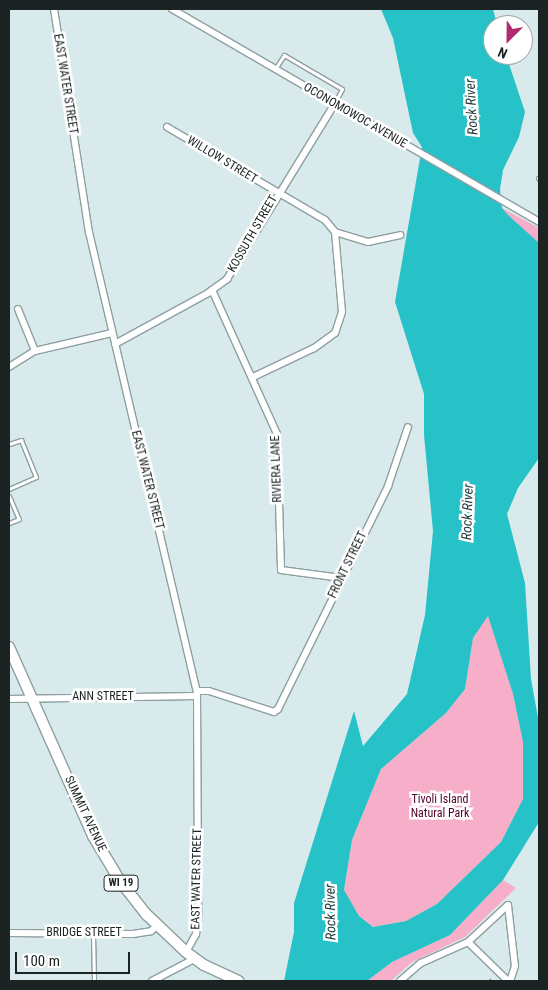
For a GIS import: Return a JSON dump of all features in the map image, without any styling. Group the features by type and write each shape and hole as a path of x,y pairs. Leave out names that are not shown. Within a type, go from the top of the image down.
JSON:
{"main road":[{"name":"SUMMIT AVENUE","path":"9,648 106,859 130,895 157,926 190,955"},
{"name":"WI 19","path":"190,955 238,981"}],"street":[{"name":"EAST WATER STREET","path":"54,9 86,220 197,694 198,916 196,934 190,955"},
{"name":"OCONOMOWOC AVENUE","path":"172,9 334,105 539,222"},
{"name":"KOSSUTH STREET","path":"115,344 212,290 227,279 277,193 334,105"},
{"name":"WILLOW STREET","path":"167,127 325,220 336,232"},
{"path":"252,377 314,348 335,333 342,312 336,232 368,242 400,235"},
{"name":"RIVIERA LANE","path":"212,290 277,434 281,570 341,578"},
{"path":"18,309 36,351"},
{"path":"9,367 36,351 112,333"},
{"name":"FRONT STREET","path":"281,702 388,486 408,427"},
{"name":"ANN STREET","path":"9,698 197,694 209,691 274,712 281,702"},
{"path":"400,981 421,963 468,942 508,905 515,966 509,981 468,942"},
{"name":"BRIDGE STREET","path":"9,933 144,933 157,926"},
{"path":"152,981 190,955"}],"lane":[{"path":"274,70 284,56 342,89 334,105"},
{"path":"9,444 21,440 36,476 9,489"},
{"path":"9,496 19,518 9,523"},
{"path":"93,934 94,981"}],"green space":[{"path":"502,208 539,228 539,283"},
{"name":"Tivoli Island Natural Park","path":"488,615 513,694 523,742 523,799 501,842 437,904 406,921 373,927 359,916 344,891 352,840 381,769 446,713 465,689 473,638"},
{"path":"503,880 516,888 465,937 412,962 391,981 367,981 392,962 450,935"}],"water":[{"name":"Rock River","path":"381,9 493,9 494,15 483,15 483,65 509,65 525,112 519,137 503,170 500,189 502,208 539,243 539,458 518,488 507,514 525,583 531,679 539,723 539,822 503,880 450,935 392,962 367,981 284,981 294,932 294,903 354,711 363,746 407,694 425,615 433,531 424,435 424,394 395,302 422,147 413,133 393,38","holes":["488,616 513,694 523,742 523,799 501,842 437,904 406,921 373,927 359,916 344,890 352,840 381,769 446,713 465,689 473,638"]}]}
